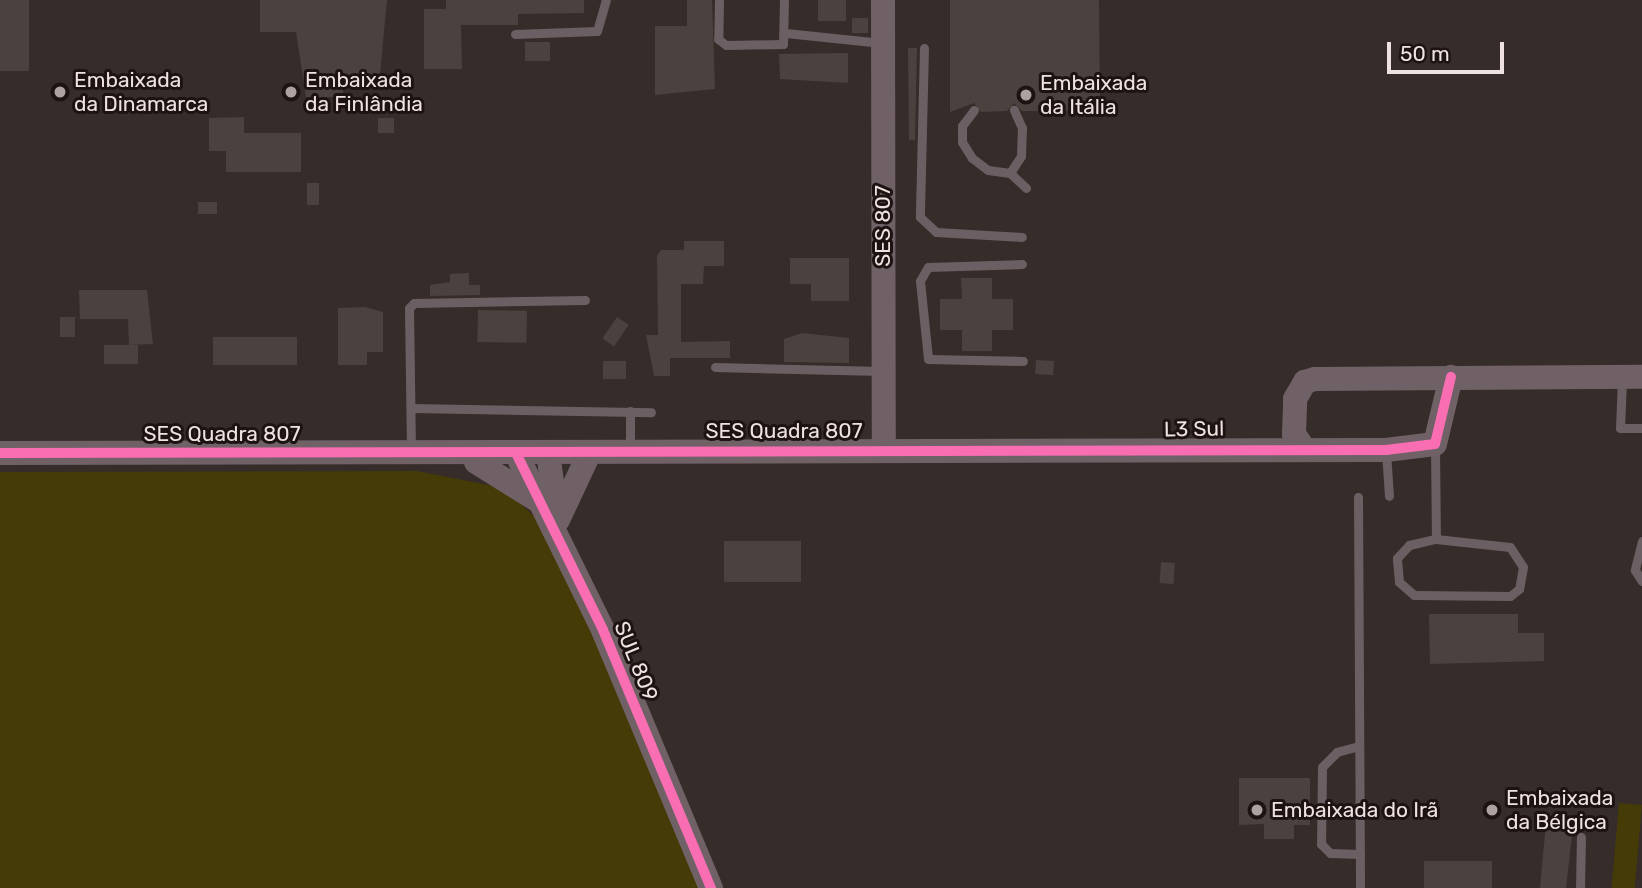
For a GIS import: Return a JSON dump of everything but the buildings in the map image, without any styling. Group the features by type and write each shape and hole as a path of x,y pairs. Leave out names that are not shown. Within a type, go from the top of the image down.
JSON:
{"street":[{"name":"SES 807","path":"883,0 884,451"},
{"path":"1294,444 1295,399 1305,382 1443,383 1632,377"},
{"path":"1435,444 1443,383"},
{"name":"L3 Sul","path":"884,451 1294,444 1386,450 1435,444"},
{"name":"SES Quadra 807","path":"445,453 476,461 535,462 631,452 884,451"},
{"name":"SES Quadra 807","path":"0,453 445,453 535,462"},
{"path":"476,461 554,520 594,455"},
{"name":"SUL 809","path":"535,462 554,520 711,888"}],"lane":[{"path":"515,34 597,31 606,0"},
{"path":"719,0 718,39 726,46 780,45 786,33 784,0"},
{"path":"786,33 883,43"},
{"path":"924,48 920,217 936,232 1022,237"},
{"path":"974,110 962,126 961,142 988,170 1010,173 1026,188"},
{"path":"1010,173 1021,156 1022,128 1014,110"},
{"path":"1022,264 928,267 920,281 928,359 1023,361"},
{"path":"411,453 409,308 414,303 585,300"},
{"path":"715,367 883,371"},
{"path":"1632,377 1620,428 1642,428"},
{"path":"411,408 651,412"},
{"path":"630,411 631,452"},
{"path":"1435,444 1436,539"},
{"path":"1386,450 1389,496"},
{"path":"1358,496 1360,888"},
{"path":"1436,539 1510,547 1523,567 1519,589 1482,597 1414,595 1399,582 1397,558 1409,545 1436,539"},
{"path":"1642,541 1635,569 1642,581"},
{"path":"1359,747 1337,751 1322,767 1321,844 1330,853 1360,854"},
{"path":"1580,888 1581,837"}],"shaded area":[{"path":"417,471 503,488 548,529 703,888 0,888 0,472"},
{"path":"1619,803 1642,805 1635,888 1612,888"}],"cycle path":[{"path":"0,453 1386,450 1435,444 1451,377"},
{"path":"516,453 603,630 711,888"}],"place":[{"name":"Embaixada da Dinamarca","path":"60,92"},
{"name":"Embaixada da Finlândia","path":"291,92"},
{"name":"Embaixada da Itália","path":"1026,95"},
{"name":"Embaixada do Irã","path":"1257,810"},
{"name":"Embaixada da Bélgica","path":"1492,810"}]}
